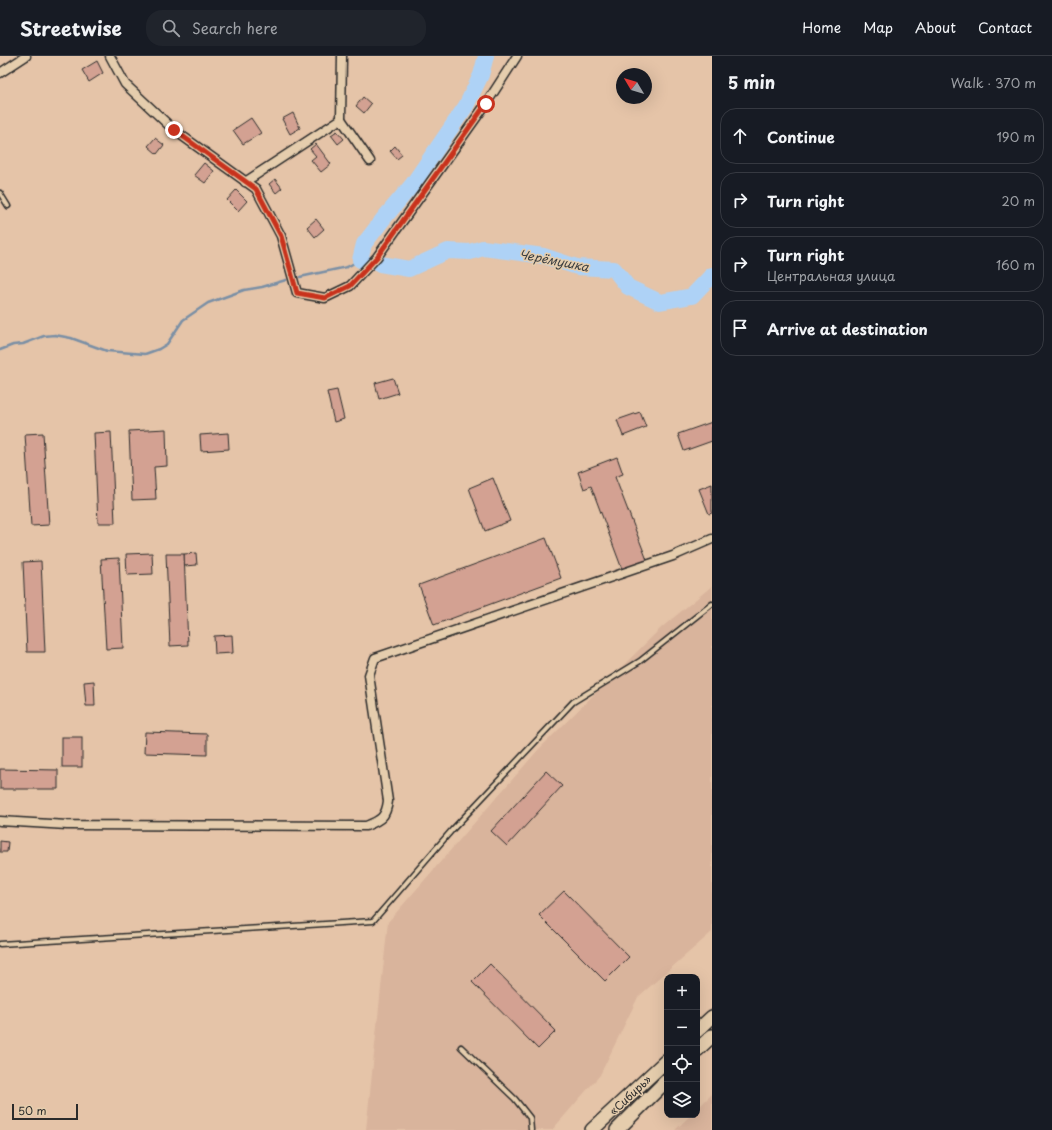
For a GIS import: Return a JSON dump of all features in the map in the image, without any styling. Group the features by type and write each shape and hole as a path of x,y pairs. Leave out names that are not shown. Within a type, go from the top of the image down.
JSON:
{"highway":[{"path":"700,1028 712,1017"},
{"path":"700,1047 712,1036"},
{"name":"«Сибирь»","path":"592,1130 664,1063"},
{"name":"«Сибирь»","path":"618,1130 665,1082"}],"street":[{"path":"0,73 26,56"},
{"path":"110,56 125,84 174,130 256,189 281,236 297,293 325,298 350,286 377,257 486,104 517,56"},
{"path":"342,56 341,119 370,161"},
{"path":"245,182 341,119"},
{"path":"0,821 67,825 366,826 378,821 387,812 388,801 369,675 375,658 673,556 712,539"}],"lane":[{"path":"0,193 8,206"},
{"path":"0,944 373,921 452,830 573,702 640,661 712,604"},
{"path":"461,1047 515,1099 530,1118 531,1130"}],"shaded area":[{"path":"712,586 712,932 638,997 600,1075 552,1130 366,1130 388,922 538,750 661,628"},
{"path":"712,1094 712,1130 675,1130 688,1118 700,1118 700,1106"}],"building":[{"path":"97,61 103,73 89,82 82,70"},
{"path":"363,97 371,104 364,113 356,106"},
{"path":"293,113 300,128 290,134 282,119"},
{"path":"251,118 261,133 243,144 233,130"},
{"path":"337,131 344,139 338,144 331,135"},
{"path":"155,138 164,145 157,154 148,146"},
{"path":"316,144 331,164 321,172 311,160 316,156 310,149"},
{"path":"395,146 402,155 397,159 390,151"},
{"path":"204,163 214,171 205,183 194,175"},
{"path":"275,179 282,188 276,193 269,184"},
{"path":"236,190 247,201 238,211 227,200"},
{"path":"316,219 324,229 315,237 307,227"},
{"path":"393,378 398,393 379,399 375,383"},
{"path":"337,390 344,419 334,422 327,392"},
{"path":"640,412 646,427 623,436 617,420"},
{"path":"712,422 712,441 684,451 678,434"},
{"path":"166,429 167,466 154,467 156,499 132,500 129,431"},
{"path":"111,432 115,523 98,523 94,433"},
{"path":"43,433 49,525 31,526 25,434"},
{"path":"228,433 229,449 201,451 200,435"},
{"path":"617,457 623,474 615,477 647,560 622,569 591,486 584,489 578,472"},
{"path":"493,478 510,521 485,531 469,488"},
{"path":"712,484 712,513 709,514 699,489"},
{"path":"546,538 561,578 434,625 419,585"},
{"path":"152,553 153,574 127,575 126,554"},
{"path":"196,553 197,565 184,566 184,554"},
{"path":"166,554 184,554 188,645 170,646"},
{"path":"119,558 123,648 106,649 101,559"},
{"path":"41,561 45,652 27,652 23,562"},
{"path":"232,635 233,653 215,654 214,636"},
{"path":"94,681 95,706 86,706 84,682"},
{"path":"145,732 207,734 207,755 144,753"},
{"path":"62,737 82,737 82,767 62,767"},
{"path":"0,769 58,770 58,789 0,789"},
{"path":"546,771 562,786 507,846 491,831"},
{"path":"0,841 8,842 7,852 0,852"},
{"path":"564,891 629,957 605,981 539,915"},
{"path":"490,964 556,1031 538,1049 472,982"}],"waterway":[{"name":"Черёмушка","path":"364,261 360,260 364,244 412,185 466,106 481,75 486,56"},
{"name":"Черёмушка","path":"380,264 409,269 448,251 470,252 483,248 544,256 577,267 614,269 628,287 660,302 692,296 712,275"},
{"path":"300,277 347,267 360,260"},
{"path":"0,350 13,345 23,344 44,336 55,335 71,338 107,351 145,354 159,349 167,344 183,320 208,303 244,290 262,287 286,280"}],"route":[{"path":"174,130 256,189 281,236 297,293 325,298 350,286 377,257 486,104"}]}
